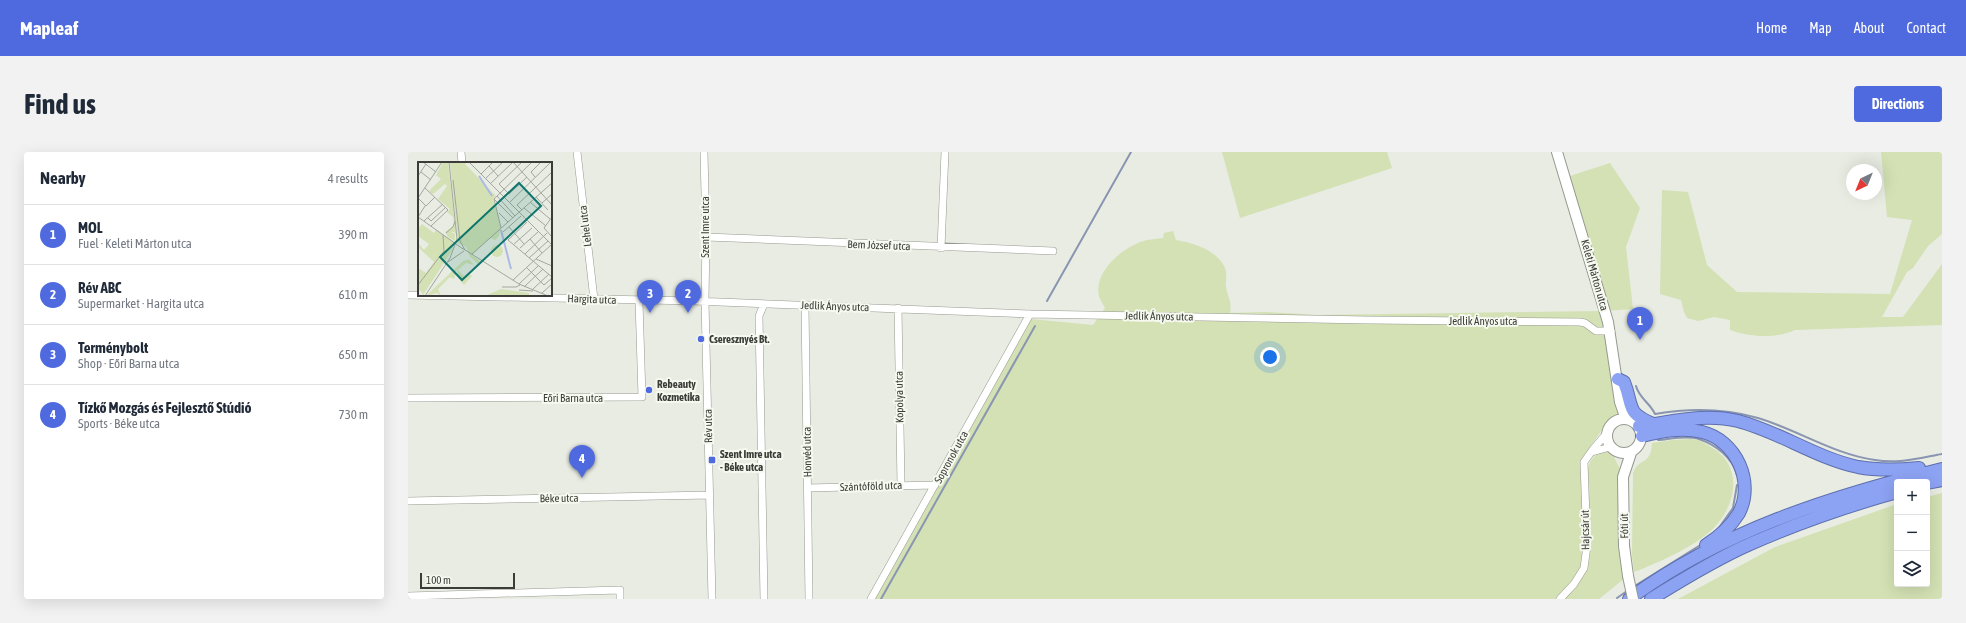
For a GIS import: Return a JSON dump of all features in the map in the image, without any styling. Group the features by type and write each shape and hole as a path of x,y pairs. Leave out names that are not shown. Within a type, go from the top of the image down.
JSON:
{"highway":[{"path":"1618,379 1624,382 1634,414 1644,422 1653,424"},
{"path":"1640,431 1653,424 1702,417 1724,419 1762,429 1825,456 1857,466 1893,471 1942,467"},
{"path":"1640,431 1677,430 1703,432 1721,440 1730,449 1740,464 1744,480 1744,495 1738,513 1724,531 1686,563"},
{"path":"1629,599 1686,563 1740,534 1794,512 1848,493 1942,467"},
{"path":"1930,482 1942,480"},
{"path":"1651,599 1691,575 1749,544 1853,504 1894,493"}],"main road":[{"name":"Keleti Márton utca","path":"1556,152 1611,331 1622,419"},
{"path":"1613,449 1620,454 1631,453 1638,447 1640,431 1635,423 1622,419 1612,423 1607,433 1607,439 1613,449 1623,477"},
{"name":"Fóti út","path":"1631,453 1623,477 1624,546 1633,599"}],"street":[{"path":"461,152 462,162"},
{"name":"Lehel utca","path":"576,152 594,299"},
{"name":"Szent Imre utca","path":"704,152 706,238 705,301"},
{"path":"941,248 945,152"},
{"name":"Bem József utca","path":"706,238 1053,251"},
{"name":"Hargita utca","path":"408,295 418,295"},
{"name":"Hargita utca","path":"480,296 639,301 705,301"},
{"name":"Eőri Barna utca","path":"408,398 642,398 639,301"},
{"name":"Jedlik Ányos utca","path":"705,301 1030,314 1338,320 1580,322 1585,323 1596,331 1611,331"},
{"name":"Rév utca","path":"705,301 712,599"},
{"path":"764,304 758,316 764,599"},
{"name":"Honvéd utca","path":"805,305 810,599"},
{"name":"Kopolya utca","path":"898,308 901,485"},
{"name":"Sopronok utca","path":"871,599 1030,314"},
{"name":"Hajcsár út","path":"1560,599 1580,575 1585,562 1587,546 1583,470 1584,462 1607,433"},
{"path":"1590,453 1613,449"},
{"name":"Szántóföld utca","path":"807,488 935,485"},
{"name":"Béke utca","path":"408,501 710,495"},
{"path":"408,596 620,590 620,599"}],"green space":[{"path":"1222,152 1387,152 1392,168 1240,218"},
{"path":"1881,152 1942,152 1942,234 1928,246 1913,268 1907,272 1882,317 1903,317 1942,264 1942,325 1795,330 1780,335 1762,336 1730,330 1730,320 1714,317 1698,321 1687,318 1681,300 1660,294 1662,190 1688,192 1707,265 1737,292 1890,294 1912,220 1887,217"},
{"path":"1610,163 1640,208 1626,247 1633,309 1603,311 1570,176"},
{"path":"1173,231 1176,240 1191,243 1212,253 1223,264 1226,271 1226,285 1230,302 1230,313 1266,312 1319,315 1603,311 1620,413 1618,420 1608,421 1581,460 1584,546 1582,567 1572,583 1556,599 874,599 1031,319 1093,325 1105,308 1099,296 1098,287 1101,277 1112,260 1129,247 1138,243 1163,238 1164,233"},
{"path":"1673,440 1698,440 1721,454 1728,463 1732,472 1733,482 1730,503 1725,514 1718,523 1702,538 1667,558 1634,572 1632,556 1633,473 1635,468 1649,455 1652,443"},
{"path":"1606,450 1611,451 1619,467 1625,578 1599,599 1563,599 1587,569 1591,545 1587,474 1592,459"},
{"path":"1942,493 1942,599 1678,599 1775,547 1894,505 1894,587 1930,587 1930,496"}],"waterway":[{"path":"1047,301 1131,152"},
{"path":"881,599 1035,326"},
{"path":"1636,386 1637,390 1655,414 1694,410 1732,412 1773,423 1845,453 1875,460 1901,461 1942,454"},
{"path":"1658,437 1658,440 1689,437 1699,439 1722,452 1735,469 1737,475"},
{"path":"1718,529 1733,508 1737,485"},
{"path":"1633,587 1702,544"},
{"path":"1617,598 1627,591"}],"place":[{"name":"Terménybolt","path":"650,313"},
{"name":"Rév ABC","path":"688,313"},
{"name":"Cseresznyés Bt.","path":"701,339"},
{"name":"MOL","path":"1640,340"},
{"name":"Rebeauty Kozmetika","path":"649,390"},
{"name":"Szent Imre utca - Béke utca","path":"712,460"},
{"name":"Tízkő Mozgás és Fejlesztő Stúdió","path":"582,478"}]}
